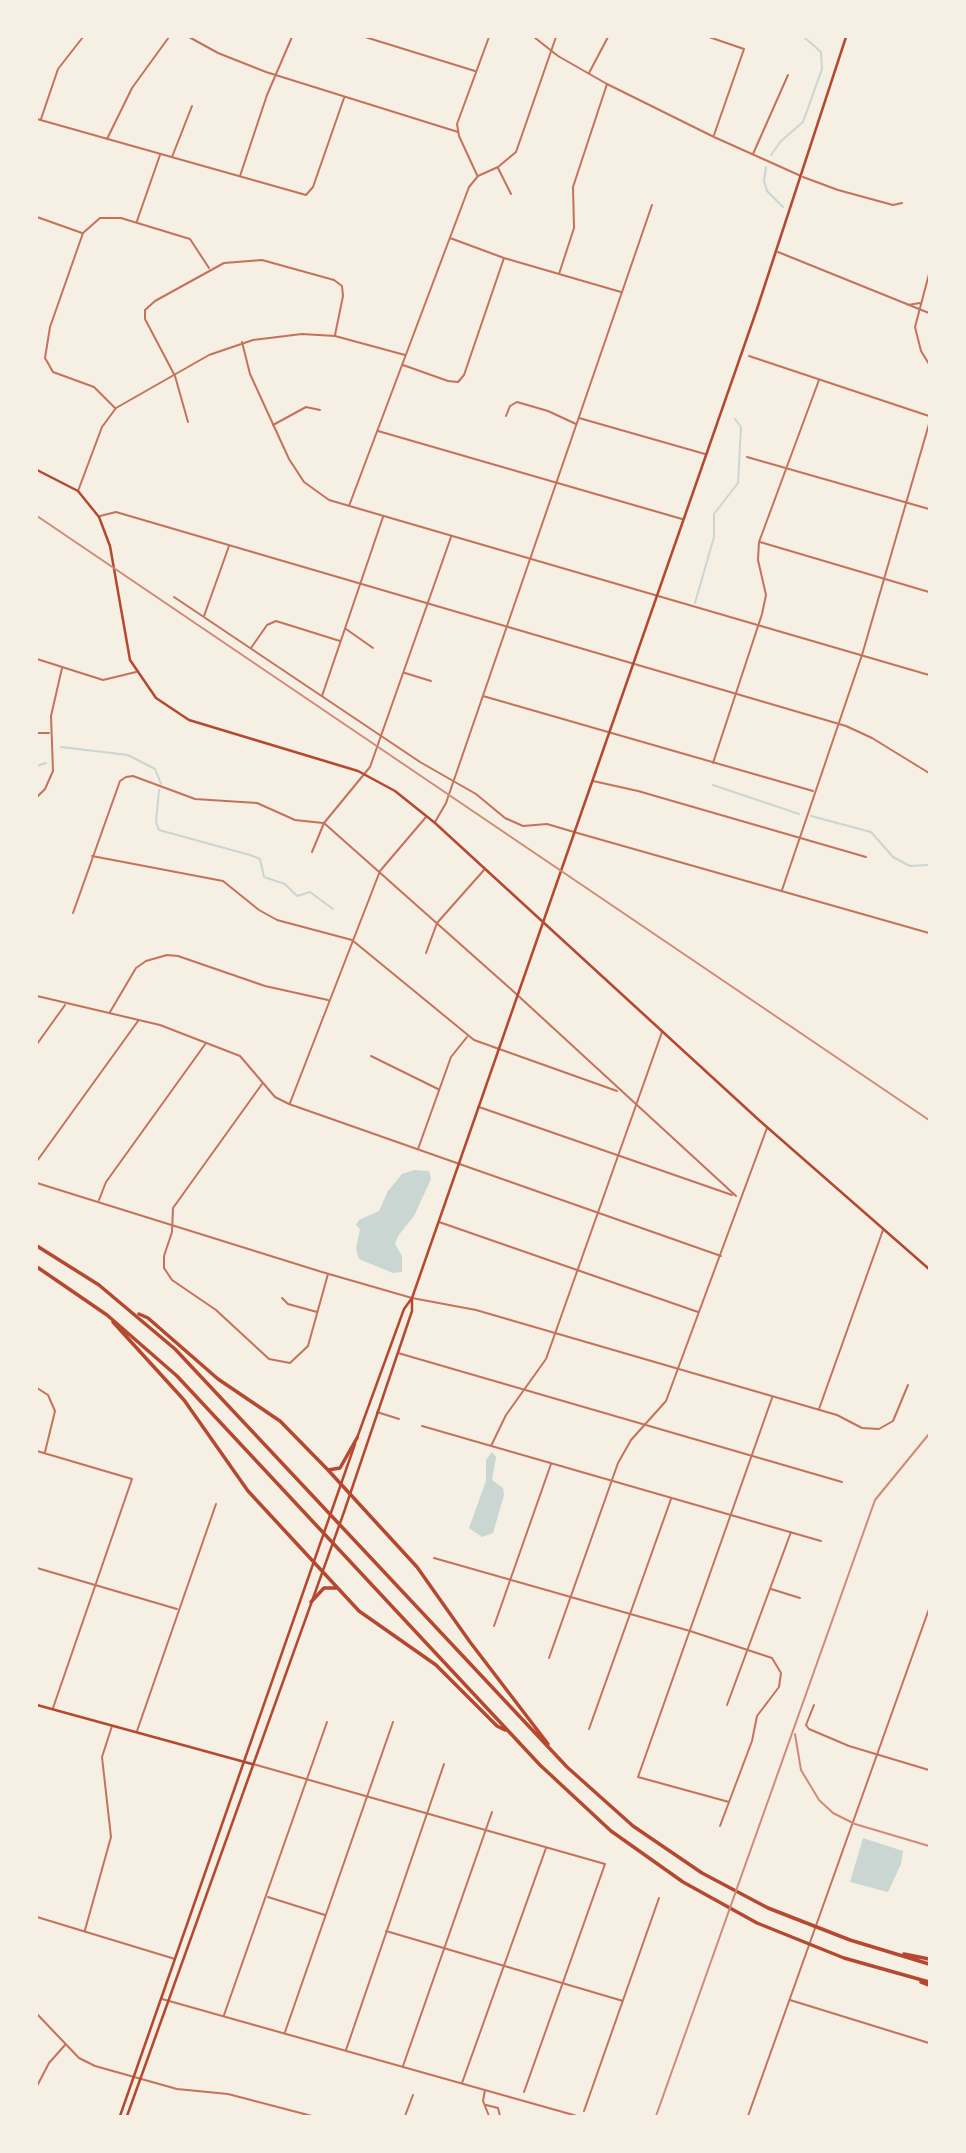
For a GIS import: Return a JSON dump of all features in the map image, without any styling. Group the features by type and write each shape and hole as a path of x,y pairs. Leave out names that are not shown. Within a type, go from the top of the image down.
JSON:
{"highway":[{"path":"37,1245 133,1311 205,1379 555,1754 634,1826 724,1886 802,1923 887,1952 929,1961"},
{"path":"37,1266 107,1315 177,1376 556,1782 611,1831 654,1863 742,1916 822,1950 929,1984"},
{"path":"133,1311 148,1318 209,1372 280,1421 328,1469 417,1567 555,1754"},
{"path":"107,1315 169,1381 248,1491 338,1588 370,1620 436,1665 497,1726 510,1732"},
{"path":"328,1469 340,1468 357,1438"},
{"path":"311,1602 324,1588 338,1588"}],"main road":[{"path":"120,2116 263,1713 340,1484 404,1309 412,1297 742,354 846,37"},
{"path":"37,470 78,491 99,517 110,546 128,652 136,673 156,698 189,720 365,775 395,792 435,823 768,1128 929,1269"},
{"path":"127,2116 344,1512 412,1311 412,1297"},
{"path":"37,1704 252,1764"}],"street":[{"path":"41,120 58,69 83,37"},
{"path":"106,139 132,88 169,37"},
{"path":"189,37 227,57 277,76 458,132"},
{"path":"240,177 292,37"},
{"path":"365,37 476,72"},
{"path":"478,176 458,132 458,119 489,37"},
{"path":"534,37 588,74 753,155 850,193 893,205 902,203"},
{"path":"349,507 469,187 478,176 498,167 516,152 556,37"},
{"path":"588,74 608,37"},
{"path":"709,37 744,49 714,137"},
{"path":"753,155 788,75"},
{"path":"559,274 574,228 573,187 607,84"},
{"path":"37,119 299,194 310,194 344,98"},
{"path":"172,158 192,106"},
{"path":"136,222 160,155"},
{"path":"498,167 511,194"},
{"path":"435,823 454,780 652,205"},
{"path":"37,217 83,233"},
{"path":"116,408 94,387 53,372 45,358 50,327 83,233 100,218 116,217 136,222 190,239 209,269"},
{"path":"450,238 504,258 622,292"},
{"path":"776,252 929,313"},
{"path":"402,365 448,381 464,375 504,258"},
{"path":"188,422 175,376 145,319 145,310 150,303 209,269 239,260 262,260 334,280 343,289 335,336"},
{"path":"929,274 918,309 916,335 929,364"},
{"path":"907,305 920,303"},
{"path":"78,491 102,427 116,408 209,355 243,342 287,334 335,336 405,355"},
{"path":"243,342 250,374 289,459 304,482 322,497 929,675"},
{"path":"742,354 929,416"},
{"path":"713,763 737,694 766,595 758,559 759,542 820,380"},
{"path":"506,416 510,406 517,402 548,411 577,424"},
{"path":"273,425 306,407 320,410"},
{"path":"579,418 706,454"},
{"path":"782,891 813,792 862,655 929,424"},
{"path":"377,431 683,519"},
{"path":"747,457 929,509"},
{"path":"99,517 107,512 116,512 360,586 838,723 889,748 929,774"},
{"path":"322,697 383,517"},
{"path":"312,852 324,823 365,775 382,736 451,536"},
{"path":"759,542 929,592"},
{"path":"204,617 229,546"},
{"path":"174,597 322,697 454,780 514,823 547,824 929,933"},
{"path":"250,649 267,625 276,621 341,641"},
{"path":"345,629 373,649"},
{"path":"37,659 103,680 136,673"},
{"path":"37,797 49,782 53,771 50,733 62,667"},
{"path":"404,673 430,681"},
{"path":"482,696 813,792"},
{"path":"37,733 50,733"},
{"path":"73,913 120,782 126,777 134,776 195,799 257,803 295,820 324,823 736,1196"},
{"path":"592,780 866,857"},
{"path":"289,1104 380,871 426,816"},
{"path":"92,856 176,874 218,879 277,920 352,940 468,1036 617,1091"},
{"path":"426,953 437,923 485,869"},
{"path":"110,1012 133,971 146,961 167,955 178,956 265,986 329,1000"},
{"path":"37,996 139,1020 207,1043 240,1056 275,1097 289,1104 721,1256"},
{"path":"37,1044 66,1004"},
{"path":"37,1161 139,1020"},
{"path":"491,1446 506,1415 544,1364 662,1031"},
{"path":"418,1150 453,1053 468,1036"},
{"path":"99,1201 106,1182 207,1043"},
{"path":"371,1056 439,1090"},
{"path":"263,1083 177,1202 163,1262 169,1277 216,1310 269,1359 290,1363 308,1346 328,1274"},
{"path":"478,1107 742,1199"},
{"path":"549,1658 611,1480 631,1440 666,1401 680,1370 768,1128"},
{"path":"37,1183 328,1274 412,1297 476,1310 819,1410 862,1428 879,1429 895,1418 908,1385"},
{"path":"438,1222 700,1313"},
{"path":"819,1410 883,1228"},
{"path":"282,1298 288,1304 318,1312"},
{"path":"397,1353 842,1482"},
{"path":"37,1388 50,1398 55,1411 45,1453"},
{"path":"729,1802 638,1777 773,1397"},
{"path":"377,1412 400,1419"},
{"path":"422,1426 821,1541"},
{"path":"37,1451 132,1479 52,1709"},
{"path":"494,1626 552,1463"},
{"path":"589,1729 671,1498"},
{"path":"136,1733 216,1504"},
{"path":"727,1705 791,1532"},
{"path":"434,1558 769,1656 779,1667 779,1687 757,1716 752,1741 720,1826"},
{"path":"37,1568 178,1610"},
{"path":"770,1589 800,1598"},
{"path":"748,2116 929,1609"},
{"path":"814,1705 806,1725 809,1730 877,1755 929,1770"},
{"path":"223,2016 327,1722"},
{"path":"285,2034 393,1722"},
{"path":"85,1930 111,1837 102,1757 112,1726"},
{"path":"252,1764 605,1864 524,2092"},
{"path":"345,2051 444,1764"},
{"path":"403,2067 492,1812"},
{"path":"462,2084 546,1848"},
{"path":"267,1897 325,1915"},
{"path":"584,2111 659,1898"},
{"path":"37,1917 176,1960"},
{"path":"386,1931 623,2000"},
{"path":"162,1999 577,2116"},
{"path":"788,2000 929,2043"},
{"path":"37,2014 79,2058 95,2066 177,2089 228,2094 312,2116"},
{"path":"37,2086 48,2063 65,2045"},
{"path":"485,2090 485,2105 489,2116"},
{"path":"405,2116 413,2095"},
{"path":"485,2105 498,2108 500,2116"}],"shaded area":[{"path":"414,1170 429,1171 431,1179 414,1216 398,1236 395,1244 402,1256 402,1272 393,1273 359,1259 356,1248 360,1229 356,1225 359,1220 379,1211 388,1191 402,1174"},
{"path":"492,1452 496,1457 492,1480 503,1488 504,1495 493,1533 482,1537 469,1528 486,1481 486,1460"},
{"path":"863,1838 903,1851 901,1864 888,1892 850,1882"}],"waterway":[{"path":"771,155 781,141 803,122 822,69 821,52 804,37"},
{"path":"766,167 764,181 767,191 783,207"},
{"path":"695,603 714,537 714,514 738,483 741,427 735,419"},
{"path":"61,747 128,755 155,769 161,784"},
{"path":"37,766 46,763"},
{"path":"713,785 799,814"},
{"path":"159,790 156,822 159,830 260,859 264,877 285,884 297,896 310,892 333,909"},
{"path":"811,816 871,832 893,857 910,866 929,865"}],"railway":[{"path":"37,516 929,1120"},
{"path":"656,2116 875,1500 929,1434"},
{"path":"795,1734 801,1770 819,1800 833,1813 855,1824 929,1846"}]}
